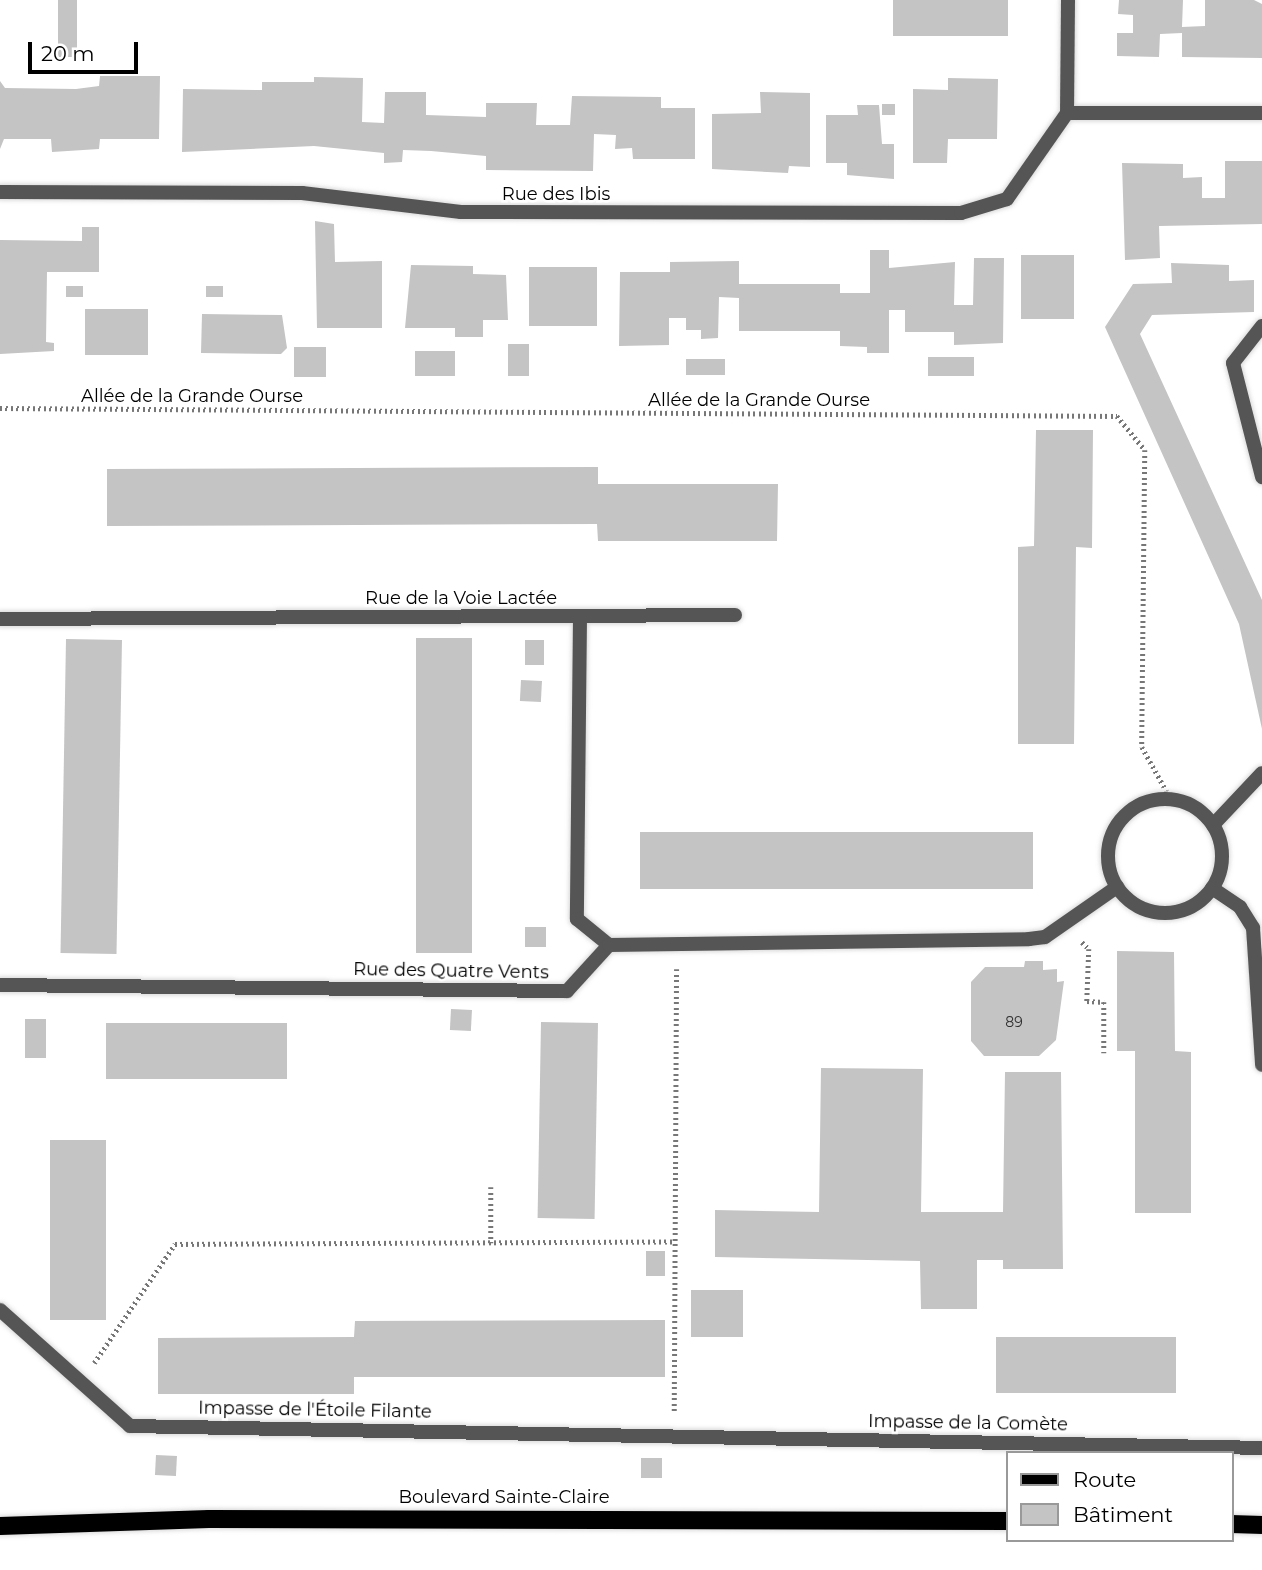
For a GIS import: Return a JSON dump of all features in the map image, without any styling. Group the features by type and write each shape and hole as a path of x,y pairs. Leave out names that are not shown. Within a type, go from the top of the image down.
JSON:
{"main road":[{"name":"Boulevard Sainte-Claire","path":"0,1526 237,1518 1006,1521"},
{"path":"1234,1524 1262,1525"}],"street":[{"path":"1068,0 1067,113 1262,113"},
{"name":"Rue des Ibis","path":"0,192 302,193 461,212 961,214 1007,199 1067,113"},
{"path":"1262,326 1233,363 1262,477"},
{"path":"580,617 735,615"},
{"name":"Rue de la Voie Lactée","path":"0,619 580,617 577,919 609,945"},
{"path":"1213,825 1262,773"},
{"path":"1171,799 1195,808 1213,825 1222,857 1212,888 1172,913 1141,908 1117,887 1108,855 1118,823 1141,804 1171,799"},
{"path":"609,945 1029,939 1064,925 1117,887"},
{"path":"1212,888 1240,908 1253,928 1262,1065"},
{"name":"Rue des Quatre Vents","path":"0,985 567,992 609,945"},
{"name":"Impasse de l'Étoile Filante","path":"0,1310 130,1426 674,1437"},
{"name":"Impasse de la Comète","path":"674,1437 1262,1448"}],"path":[{"name":"Allée de la Grande Ourse","path":"0,408 1117,416 1145,450 1142,747 1171,799"},
{"path":"1064,925 1089,949 1087,1001 1104,1002 1104,1053"},
{"path":"674,1437 676,944"},
{"path":"491,1187 491,1242"},
{"path":"81,1382 175,1244 674,1241"}],"building":[{"path":"58,0 77,0 77,57 58,57"},
{"path":"893,0 1008,0 1008,36 893,36"},
{"path":"1119,0 1183,0 1182,27 1205,26 1205,0 1254,0 1262,4 1262,58 1182,57 1182,33 1160,34 1159,57 1117,56 1117,33 1133,33 1133,15 1118,14"},
{"path":"100,76 160,76 159,139 100,139 99,149 52,152 51,139 4,139 0,149 0,81 5,88 76,89 99,86"},
{"path":"314,77 363,78 362,122 384,123 385,92 426,92 426,115 486,117 486,103 537,103 536,125 570,125 572,96 661,97 661,108 695,108 695,159 633,159 632,148 615,149 616,135 594,134 593,171 486,170 486,156 431,151 403,150 402,162 384,163 384,153 314,146 182,152 183,89 262,90 262,82 314,82"},
{"path":"948,78 998,79 997,139 948,139 947,163 913,163 913,89 948,90"},
{"path":"760,92 810,93 810,167 789,166 788,173 712,169 712,114 761,113"},
{"path":"882,104 895,104 895,115 882,115"},
{"path":"857,105 879,105 882,144 894,144 894,179 847,175 847,163 826,163 826,115 858,115"},
{"path":"1225,161 1262,161 1262,224 1159,226 1160,258 1125,260 1122,163 1183,164 1183,178 1202,177 1202,198 1225,198"},
{"path":"315,221 334,224 335,262 382,261 382,328 317,328"},
{"path":"82,227 99,227 99,272 47,272 46,342 54,343 54,351 0,354 0,240 82,241"},
{"path":"870,250 889,250 889,268 955,262 954,305 973,305 974,258 1004,258 1003,343 954,345 954,332 905,332 905,310 889,310 889,353 867,353 867,347 840,346 840,331 739,331 739,298 719,297 718,338 701,339 701,330 686,330 686,318 669,318 669,345 619,346 620,272 670,272 670,262 739,261 739,284 840,284 840,293 870,293"},
{"path":"1021,255 1074,255 1074,319 1021,319"},
{"path":"1171,263 1229,265 1229,281 1254,280 1254,312 1152,315 1140,334 1262,600 1262,729 1239,624 1105,327 1133,284 1172,283"},
{"path":"411,265 473,266 473,274 506,275 508,320 483,320 483,337 455,337 455,328 405,328"},
{"path":"529,267 597,267 597,326 529,326"},
{"path":"66,286 83,286 83,297 66,297"},
{"path":"206,286 223,286 223,297 206,297"},
{"path":"85,309 148,309 148,355 85,355"},
{"path":"202,314 282,315 287,348 281,354 201,353"},
{"path":"508,344 529,344 529,376 508,376"},
{"path":"294,347 326,347 326,377 294,377"},
{"path":"415,351 455,351 455,376 415,376"},
{"path":"928,357 974,357 974,376 928,376"},
{"path":"686,359 725,359 725,375 686,375"},
{"path":"1036,430 1093,430 1092,548 1076,547 1074,744 1018,744 1018,547 1034,546"},
{"path":"598,467 598,484 778,484 777,541 598,541 597,524 107,526 107,469"},
{"path":"416,638 472,638 472,953 416,953"},
{"path":"66,639 122,640 117,954 61,953"},
{"path":"525,640 544,640 544,665 525,665"},
{"path":"521,680 542,681 541,702 520,701"},
{"path":"640,832 1033,832 1033,889 640,889"},
{"path":"525,927 546,927 546,947 525,947"},
{"path":"1117,951 1174,952 1175,1051 1191,1052 1191,1213 1135,1213 1135,1051 1117,1051"},
{"path":"1025,961 1043,961 1043,970 1057,969 1057,982 1064,981 1056,1040 1039,1056 984,1056 971,1041 971,982 985,967 1024,967"},
{"path":"451,1009 472,1010 471,1031 450,1030"},
{"path":"25,1019 46,1019 46,1058 25,1058"},
{"path":"541,1022 598,1023 595,1219 538,1218"},
{"path":"106,1023 287,1023 287,1079 106,1079"},
{"path":"821,1068 923,1069 921,1212 1003,1212 1005,1072 1061,1072 1063,1269 1003,1269 1003,1260 977,1260 977,1309 921,1309 920,1261 715,1257 715,1210 819,1212"},
{"path":"50,1140 106,1140 106,1320 50,1320"},
{"path":"646,1251 665,1251 665,1276 646,1276"},
{"path":"691,1290 743,1290 743,1337 691,1337"},
{"path":"665,1320 665,1377 354,1377 354,1394 158,1394 158,1338 354,1337 355,1321"},
{"path":"996,1337 1176,1337 1176,1393 996,1393"},
{"path":"156,1455 177,1456 176,1476 155,1475"},
{"path":"641,1458 662,1458 662,1478 641,1478"}]}
